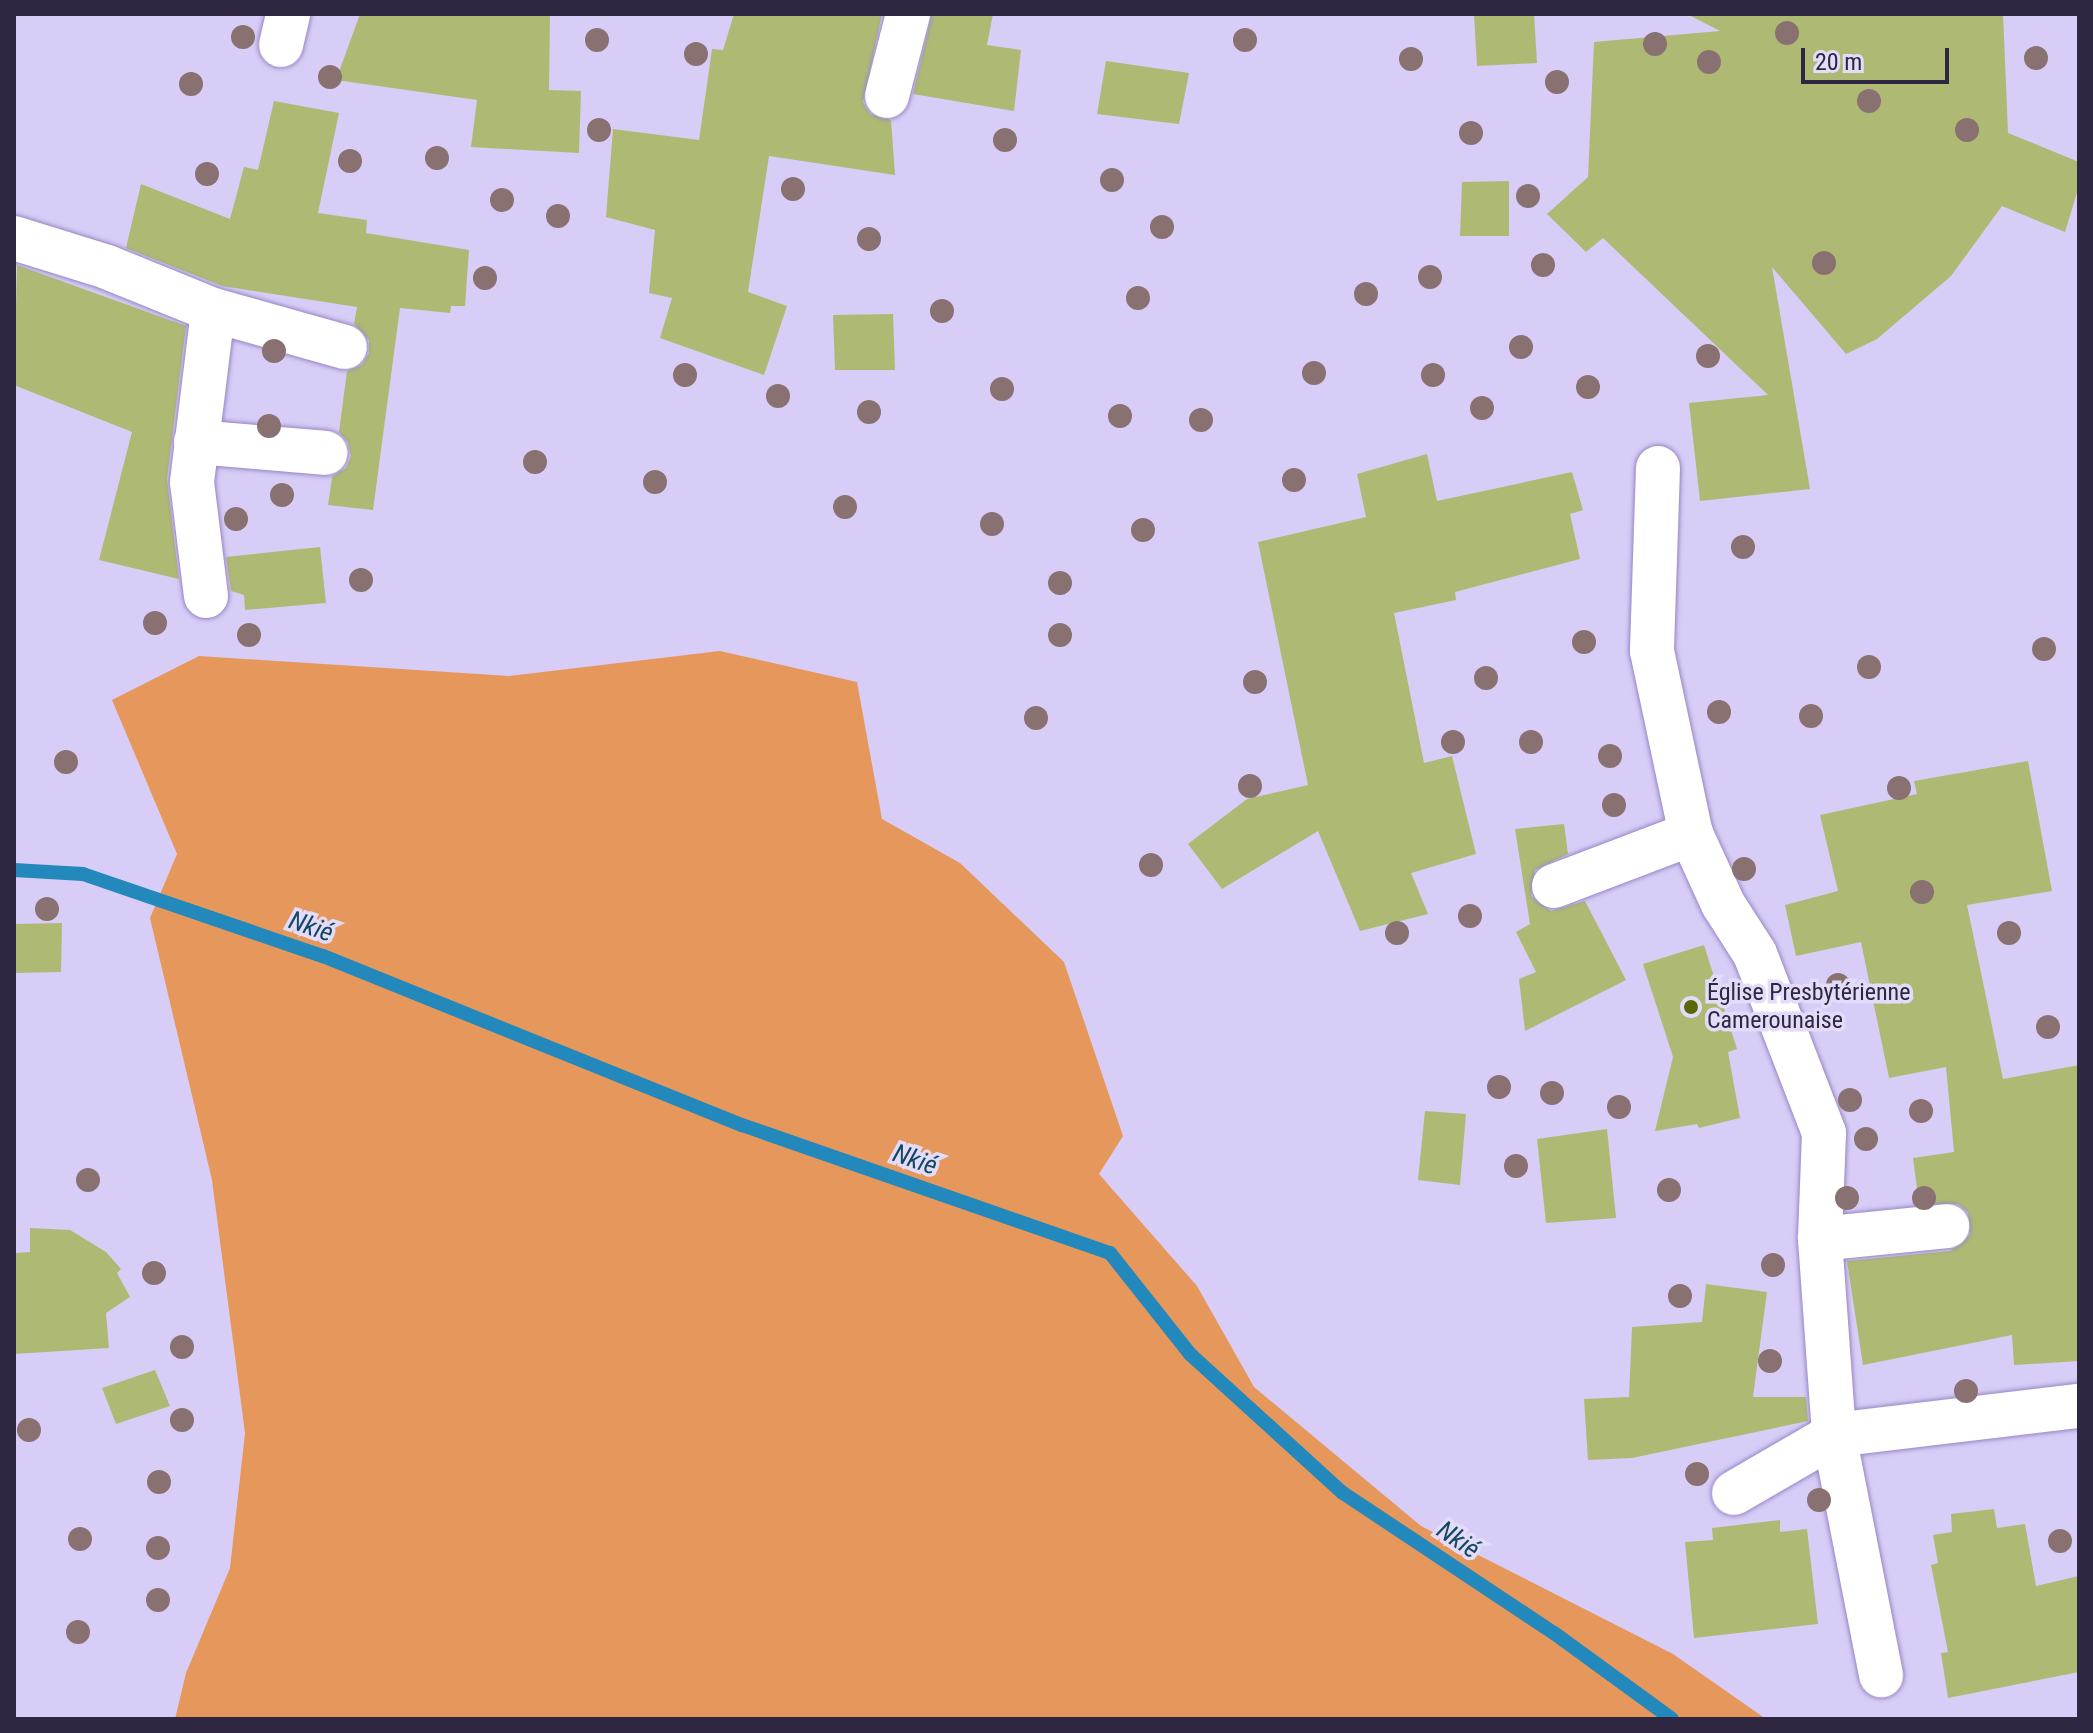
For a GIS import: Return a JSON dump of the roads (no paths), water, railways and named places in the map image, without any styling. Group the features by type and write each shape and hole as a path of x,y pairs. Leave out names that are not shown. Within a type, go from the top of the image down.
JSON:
{"street":[{"path":"887,96 908,14"},
{"path":"14,238 107,267 213,310 345,347"},
{"path":"206,596 193,498 196,442 213,310"},
{"path":"196,442 326,453"},
{"path":"1658,468 1652,651 1691,834 1723,904 1755,954 1811,1089 1824,1133 1827,1169 1820,1239 1834,1435 1881,1675"},
{"path":"1554,886 1691,834"},
{"path":"1820,1239 1947,1226"},
{"path":"1734,1493 1834,1435 2079,1406"}],"waterway":[{"name":"Nkié","path":"14,870 83,874 323,956 742,1125 1110,1253 1190,1354 1343,1493 1554,1633 1672,1719"}],"place":[{"name":"Église Presbytérienne Camerounaise","path":"1691,1007"}]}
